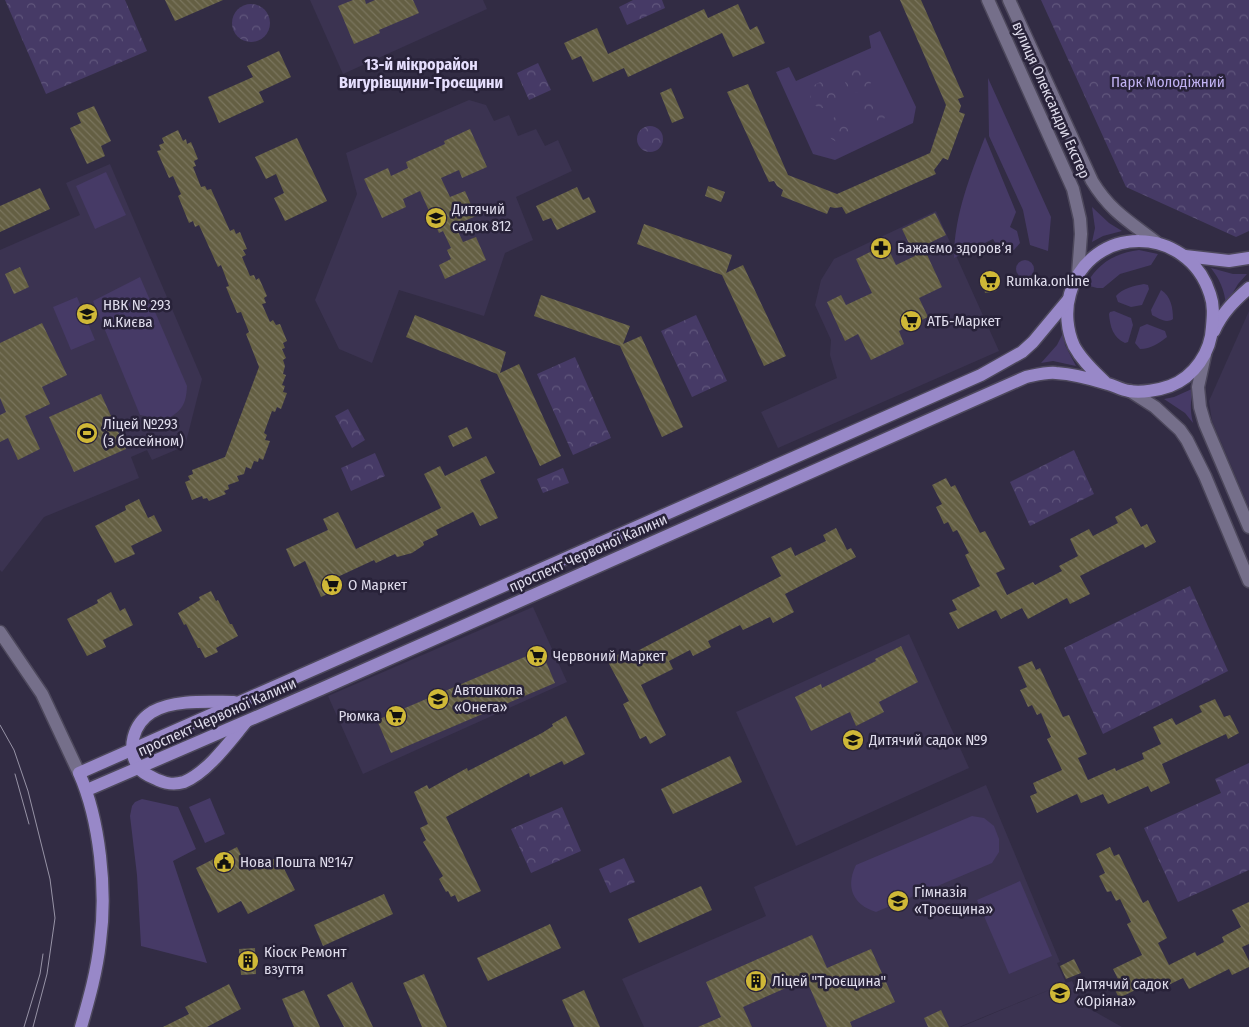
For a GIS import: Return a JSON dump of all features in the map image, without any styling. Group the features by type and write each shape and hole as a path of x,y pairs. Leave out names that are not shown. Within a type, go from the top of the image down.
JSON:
{"main road":[{"path":"1212,335 1214,311 1211,295 1201,274 1185,256 1156,242 1134,241 1112,246 1099,253 1078,274 1068,300 1067,316 1069,331 1074,346 1082,359 1106,383 1130,391 1148,391 1171,386 1183,380 1191,372 1205,355 1219,320 1231,304 1249,288"},
{"path":"1185,256 1229,261 1249,258"},
{"name":"проспект Червоної Калини","path":"79,774 981,375 1022,352 1033,342 1068,300"},
{"name":"проспект Червоної Калини","path":"87,790 1026,377 1056,373 1106,383"},
{"path":"239,702 194,702 174,705 152,712 140,722 132,736 132,750 139,768 150,776 166,783 175,784 186,781 220,754 248,720"},
{"path":"79,774 87,790 92,810 102,876 101,940 93,988 81,1027"}],"street":[{"name":"вулиця Олександри Екстер","path":"988,0 1073,189 1080,219 1081,234 1078,274"},
{"name":"вулиця Олександри Екстер","path":"1009,0 1092,182 1101,196 1114,210 1156,242"},
{"path":"1205,355 1198,387 1200,406 1205,424 1249,527"},
{"path":"1130,391 1155,407 1180,430 1187,440 1249,581"},
{"path":"0,632 42,694 79,774"}],"shaded area":[{"path":"310,0 483,0 487,9 343,74"},
{"name":"Дитячий садок 812","path":"469,100 486,105 494,121 509,115 518,136 536,129 545,146 558,140 572,171 516,197 533,240 505,253 484,316 399,290 372,363 339,349 315,300 357,194 346,153"},
{"name":"НВК № 293 м.Києва","path":"110,164 202,379 185,446 152,460 147,450 131,457 139,478 44,517 2,572 0,570 0,250 80,215 66,183"},
{"path":"936,211 999,351 778,448 761,412 837,378 830,355 831,340 815,305 821,280 834,259"},
{"path":"1249,311 1249,508 1212,421 1209,401"},
{"path":"533,607 567,682 363,774 328,696"},
{"name":"Дитячий садок №9","path":"909,634 969,768 796,846 736,712"},
{"name":"Гімназія «Троєщина»","path":"986,785 1060,962 1057,963 1066,983 1072,981 1083,1005 1122,1027 961,1027 1061,985 959,1027 644,1027 622,979 766,916 754,887"}],"green space":[{"path":"5,0 125,0 147,51 46,94"},
{"path":"633,0 662,0 665,8 627,25 619,7"},
{"name":"Парк Молодіжний","path":"1041,0 1249,0 1249,231 1236,237 1126,187"},
{"path":"251,4 264,10 270,23 264,36 251,42 238,36 232,23 238,10"},
{"path":"880,31 916,107 913,123 835,160 813,154 776,72 789,67 796,81 871,48 869,36"},
{"path":"538,63 551,90 529,100 517,73"},
{"path":"858,67 868,70 871,80 868,90 858,93 848,90 845,80 848,70"},
{"path":"988,78 1051,217 1048,251 1030,245 1023,210 989,136"},
{"path":"823,82 833,85 836,95 833,105 823,108 813,105 810,95 813,85"},
{"path":"873,99 883,102 886,112 883,122 873,125 863,122 860,112 863,102"},
{"path":"840,116 850,119 853,129 850,139 840,142 830,139 827,129 830,119"},
{"path":"650,126 659,130 663,139 659,148 650,152 641,148 637,139 641,130"},
{"path":"985,137 1016,212 1010,227 1017,231 1020,243 1014,250 1005,252 998,248 993,239 954,258 960,212"},
{"path":"106,172 126,215 95,229 76,186"},
{"path":"1092,207 1109,223 1122,231 1103,236 1092,242 1095,228"},
{"path":"1139,250 1158,254 1151,265 1120,274 1103,288 1086,285 1096,271 1108,260 1130,251"},
{"path":"1025,260 1031,263 1034,269 1031,275 1025,278 1019,275 1016,269 1019,263"},
{"path":"1211,268 1233,274 1247,274 1238,284 1226,304 1221,285"},
{"path":"140,277 187,386 186,398 182,407 165,420 140,415 93,301"},
{"path":"1144,284 1148,285 1149,289 1142,305 1131,307 1118,302 1116,296 1122,291"},
{"path":"1161,290 1171,303 1173,311 1173,319 1168,321 1152,315 1151,310"},
{"path":"77,297 95,340 71,350 53,307"},
{"path":"1114,311 1131,318 1133,325 1128,342 1121,341 1113,331 1109,314"},
{"path":"696,315 727,381 692,397 661,331"},
{"path":"1147,324 1165,331 1167,337 1151,347 1140,349 1135,343 1140,327"},
{"path":"1063,333 1065,345 1076,366 1053,361 1041,363 1057,345"},
{"path":"575,357 611,438 573,455 537,374"},
{"path":"1194,388 1191,406 1193,423 1185,413 1164,399 1174,397"},
{"path":"348,409 365,440 352,448 335,416"},
{"path":"1074,450 1094,494 1030,526 1010,482"},
{"path":"375,453 385,476 351,491 341,468"},
{"path":"563,468 569,483 543,493 537,479"},
{"path":"1190,586 1228,671 1103,734 1064,648"},
{"path":"1249,763 1249,870 1178,902 1144,828 1221,793 1215,779"},
{"path":"210,798 225,834 205,843 189,807"},
{"path":"142,799 178,807 196,849 173,861 207,963 141,946 137,875 130,816 132,806 135,802"},
{"path":"562,807 581,851 531,873 511,829"},
{"path":"972,816 984,818 994,826 999,839 999,852 992,863 876,912 868,909 857,900 851,888 856,865"},
{"path":"624,858 635,882 610,893 599,869"},
{"path":"1020,881 1052,956 1009,974 977,900"}],"building":[{"path":"165,0 223,0 175,21"},
{"path":"353,0 365,0 366,4 375,0 413,0 419,13 379,30 380,33 354,44 338,6"},
{"path":"900,0 921,0 964,97 958,99 961,106 959,112 965,114 948,160 943,158 934,170 936,174 846,214 842,207 830,207 827,214 781,196 783,190 774,181 769,182 727,92 748,84 788,175 837,194 930,153 946,105"},
{"path":"738,4 750,30 757,26 765,43 733,57 722,33 628,77 624,68 593,82 581,56 572,60 564,43 597,28 608,54 704,9 708,18"},
{"path":"279,51 291,77 259,92 264,102 219,123 208,97 253,77 247,66"},
{"path":"671,88 684,118 672,123 660,93"},
{"path":"94,106 111,141 101,146 105,156 87,164 70,128 81,123 77,113"},
{"path":"470,129 487,167 462,178 459,170 441,178 450,197 465,191 476,216 455,225 463,242 476,237 486,260 445,279 439,265 451,259 447,250 451,248 443,231 439,233 420,191 403,199 406,207 382,218 364,179 388,168 391,176 408,168 406,162 445,144 444,141"},
{"path":"178,130 183,141 186,139 187,144 191,142 198,159 194,161 196,166 193,167 201,187 205,186 207,190 211,189 230,231 234,229 236,234 240,232 247,249 243,250 246,255 242,257 250,276 254,275 256,280 259,278 267,296 264,298 266,303 262,304 270,322 273,320 276,325 280,324 287,341 283,343 285,348 282,349 286,358 283,360 285,366 283,374 286,375 282,385 285,386 283,392 287,393 281,409 277,407 275,412 272,411 264,433 267,435 265,440 270,441 263,460 259,458 258,462 254,461 251,469 246,467 244,474 237,476 239,481 228,485 229,489 224,491 226,494 209,501 207,498 203,499 202,496 192,500 185,482 190,480 188,476 193,474 192,470 225,457 259,367 246,334 249,332 241,312 237,313 226,287 229,286 221,265 218,267 199,225 195,227 193,221 189,223 178,196 181,194 173,176 169,178 157,151 161,150 159,145 164,143 162,138"},
{"path":"297,138 327,201 285,221 274,198 284,193 276,174 266,179 255,157"},
{"path":"708,186 725,192 721,202 705,196"},
{"path":"577,187 583,200 589,197 596,212 557,230 551,218 543,221 536,206"},
{"path":"40,188 50,209 0,232 0,206"},
{"path":"935,213 946,235 923,246 942,287 919,298 928,317 899,331 904,344 871,360 858,334 845,341 827,302 841,295 846,305 872,293 856,259 886,244 896,265 915,256 902,229"},
{"path":"644,224 732,255 726,273 743,265 786,356 764,366 722,275 637,244"},
{"path":"20,267 29,287 14,294 5,274"},
{"name":"Rumka.online","path":"992,272 996,279 996,291 985,293 982,274"},
{"path":"541,295 630,326 623,344 641,336 683,427 662,437 620,346 534,316"},
{"path":"415,315 506,352 500,373 519,364 561,456 540,466 497,374 406,337"},
{"path":"42,323 67,375 42,387 50,404 25,416 40,449 18,460 8,438 0,442 0,415 6,412 0,398 0,343"},
{"name":"Ліцей №293 (з басейном)","path":"101,394 126,449 74,472 49,417"},
{"path":"467,427 472,438 453,447 448,436"},
{"path":"486,456 495,473 480,480 498,518 480,526 473,512 436,530 438,535 423,542 424,545 412,553 397,557 395,554 376,563 374,560 331,580 336,590 321,597 305,561 294,567 286,549 328,530 323,519 338,512 356,549 441,508 424,474 440,466 445,476"},
{"path":"946,478 951,487 955,485 980,533 985,531 1005,569 996,573 1007,595 1033,582 1035,585 1062,571 1059,566 1078,556 1070,539 1089,529 1093,536 1118,523 1115,517 1131,508 1141,527 1147,524 1156,542 1145,548 1143,544 1080,576 1090,594 1070,604 1067,598 1028,619 1022,608 1001,619 996,610 958,629 949,613 957,610 952,600 980,586 965,555 969,553 957,530 953,532 948,522 944,524 936,507 942,504 932,485"},
{"path":"139,499 148,518 154,515 162,531 131,546 135,554 115,563 95,526 126,510 125,506"},
{"path":"836,528 847,550 851,548 856,557 785,594 794,612 773,623 770,617 743,630 740,625 708,641 711,647 693,656 690,650 669,661 673,669 641,685 666,735 650,744 646,736 640,739 623,704 629,701 607,660 619,654 622,659 781,576 771,557 791,547 795,556 826,541 823,535"},
{"path":"211,591 238,636 216,648 218,652 205,658 178,613 200,600 199,597"},
{"path":"111,592 120,611 125,608 133,625 103,640 106,647 87,656 67,619 98,603 97,600"},
{"path":"901,646 918,682 879,702 884,712 856,726 850,712 811,731 795,697 821,684 822,688 876,661 875,659"},
{"path":"541,650 555,683 391,753 377,720"},
{"path":"1032,661 1036,670 1040,668 1063,717 1069,715 1087,754 1078,758 1088,780 1115,768 1116,771 1144,759 1142,753 1161,744 1153,727 1172,718 1176,725 1202,712 1199,706 1215,699 1224,717 1230,715 1239,733 1228,739 1226,734 1162,764 1170,783 1151,792 1148,786 1108,804 1103,794 1081,803 1077,794 1037,813 1030,796 1037,793 1033,783 1062,770 1047,739 1051,737 1041,713 1037,715 1032,705 1028,707 1020,690 1027,687 1018,667"},
{"path":"566,716 585,754 564,765 562,761 530,777 529,773 446,817 481,891 458,902 455,895 451,897 448,891 446,892 439,879 443,876 423,842 426,840 420,828 428,824 414,792 427,785 429,789 467,768 468,771 542,733 553,726 552,724"},
{"path":"730,756 742,782 673,814 661,789"},
{"path":"237,847 249,871 278,857 295,890 248,914 241,901 218,913 196,868"},
{"path":"1110,847 1114,856 1119,854 1143,903 1148,900 1167,938 1158,943 1169,965 1195,952 1197,956 1224,942 1222,937 1241,927 1232,910 1249,902 1249,944 1242,947 1249,961 1249,967 1232,975 1229,969 1189,989 1183,978 1162,988 1158,979 1119,998 1111,982 1118,979 1113,969 1142,955 1127,924 1131,922 1120,899 1116,901 1111,891 1107,892 1099,876 1105,873 1096,854"},
{"path":"701,886 712,910 639,943 628,919"},
{"path":"384,894 393,914 323,946 314,925"},
{"path":"550,924 561,948 488,981 477,958"},
{"name":"Ліцей \"Троєщина\"","path":"812,935 827,968 871,949 895,1002 850,1022 852,1027 827,1027 806,979 743,1007 752,1027 698,1027 721,1017 706,982"},
{"name":"Кіоск Ремонт взуття","path":"255,948 256,974 241,975 239,949"},
{"path":"1074,959 1081,973 1066,979 1060,966"},
{"path":"424,974 447,1027 422,1027 403,983"},
{"path":"352,982 373,1027 344,1027 327,995"},
{"path":"229,984 241,1009 207,1027 163,1027 189,1014 185,1007"},
{"path":"304,990 320,1027 294,1027 282,999"},
{"path":"584,990 600,1027 574,1027 562,1000"},
{"path":"941,1010 949,1027 928,1027 924,1018"}],"tram line":[{"path":"0,725 14,750 28,791 50,879 55,918 47,974 33,1027"},
{"path":"15,774 29,824"},
{"path":"24,1027 40,974 43,954"}],"place":[{"name":"Дитячий садок 812","path":"436,218"},
{"name":"Бажаємо здоровʼя","path":"881,248"},
{"name":"Rumka.online","path":"990,281"},
{"name":"НВК № 293 м.Києва","path":"87,314"},
{"name":"АТБ-Маркет","path":"911,321"},
{"name":"Ліцей №293 (з басейном)","path":"87,433"},
{"name":"О Маркет","path":"332,585"},
{"name":"Червоний Маркет","path":"537,656"},
{"name":"Автошкола «Онега»","path":"438,699"},
{"name":"Рюмка","path":"396,716"},
{"name":"Дитячий садок №9","path":"853,740"},
{"name":"Нова Пошта №147","path":"224,862"},
{"name":"Гімназія «Троєщина»","path":"898,901"},
{"name":"Кіоск Ремонт взуття","path":"248,961"},
{"name":"Ліцей \"Троєщина\"","path":"756,981"},
{"name":"Дитячий садок «Оріяна»","path":"1060,993"}],"district":[{"name":"13-й мікрорайон Вигурівщини-Троєщини","path":"421,73"}]}
